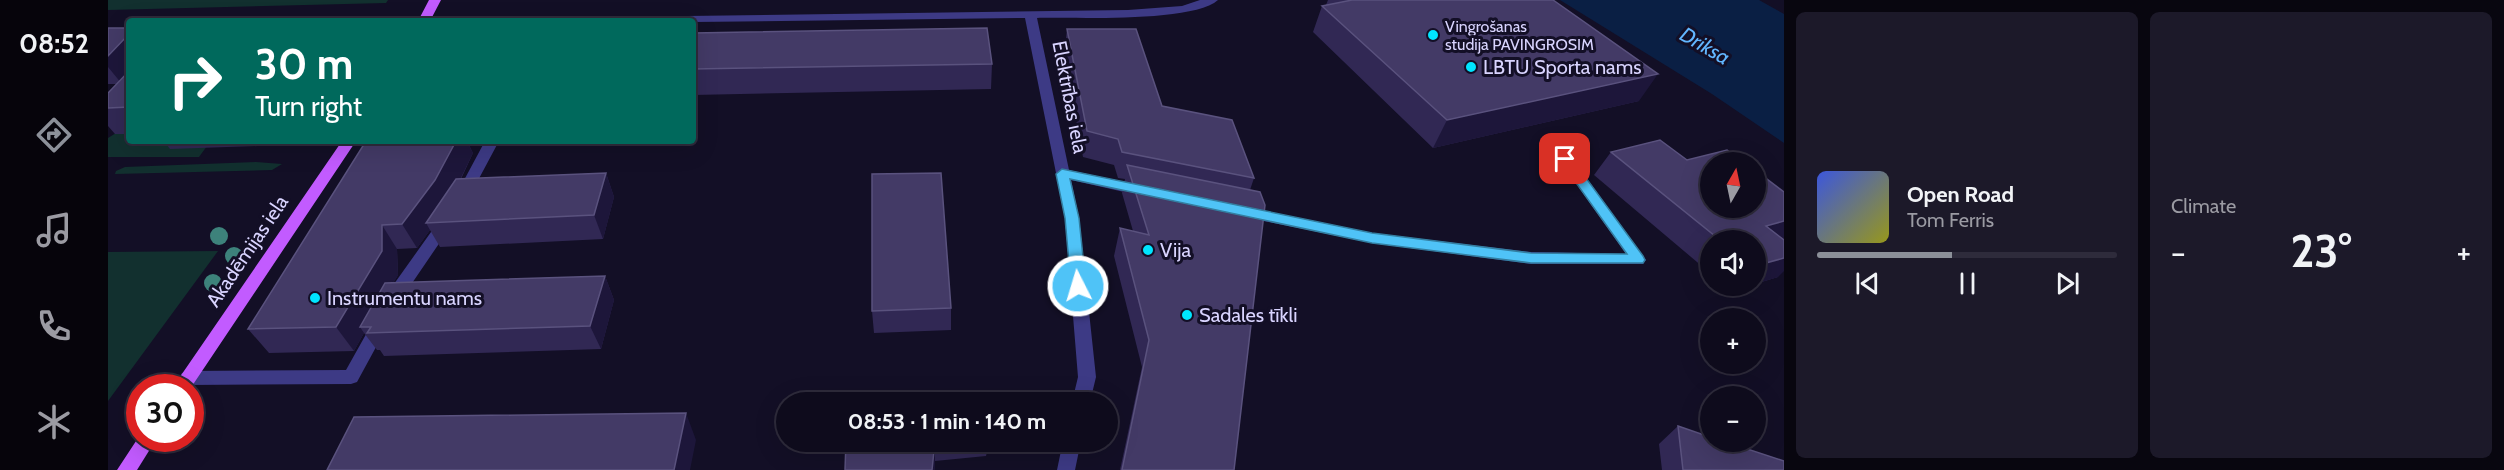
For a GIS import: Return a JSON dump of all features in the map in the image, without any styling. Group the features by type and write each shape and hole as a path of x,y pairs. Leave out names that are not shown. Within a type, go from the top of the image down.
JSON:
{"main road":[{"path":"426,18 435,0"},
{"name":"Akadēmijas iela","path":"190,374 347,144"},
{"path":"126,470 138,452"}],"street":[{"path":"696,19 1128,13 1183,9 1212,0"},
{"name":"Elektrības iela","path":"1030,14 1072,218 1087,377 1083,392"},
{"path":"204,381 351,377 394,298 459,203 490,144"},
{"path":"1231,210 1372,238 1531,258 1638,260 1565,159"},
{"path":"1062,174 1154,193"},
{"path":"394,298 424,288"},
{"path":"1066,470 1070,452"}],"green space":[{"path":"108,0 388,0 386,3 108,10"},
{"path":"116,133 126,133 126,144 207,146 199,157 108,157 108,138"},
{"path":"256,162 282,164 272,170 115,174 116,171 125,167"},
{"path":"218,251 108,401 108,252"}],"water":[{"name":"Driksa","path":"1560,0 1759,0 1784,14 1784,143 1712,94"}],"building":[{"name":"LBTU Sporta nams","path":"1352,0 1553,0 1658,74 1447,120 1322,6"},
{"path":"108,28 126,28 126,37 108,56"},
{"path":"987,28 992,64 696,69 696,33"},
{"path":"1067,29 1136,29 1162,106 1232,120 1254,178 1122,152 1118,139 1087,131"},
{"path":"126,74 126,107 108,108 108,93"},
{"path":"1660,140 1687,160 1700,157 1700,218 1766,218 1766,178 1784,192 1784,221 1766,226 1784,240 1784,258 1766,263 1766,230 1708,230 1611,152"},
{"path":"364,144 454,144 435,180 402,224 382,225 382,251 336,327 248,329"},
{"name":"Sadales tīkli","path":"1127,165 1260,192 1265,205 1234,470 1122,470 1149,340 1120,228 1149,235"},
{"path":"606,173 594,215 426,223 456,179"},
{"path":"941,173 951,308 872,311 872,174"},
{"path":"605,276 590,326 367,333 371,327 360,327 385,283"},
{"path":"686,413 674,470 327,470 354,417"},
{"path":"1678,426 1700,434 1700,452 1757,452 1784,461 1784,470 1683,470"},
{"path":"846,452 934,452 932,470 845,470"}],"place":[{"name":"Vingrošanas studija PAVINGROSIM","path":"1433,35"},
{"name":"LBTU Sporta nams","path":"1471,67"},
{"name":"Vija","path":"1148,250"},
{"name":"Instrumentu nams","path":"315,298"},
{"name":"Sadales tīkli","path":"1187,315"}],"route":[{"path":"1078,286 1072,218 1062,174 1372,238 1531,258 1638,260 1565,159"}]}
